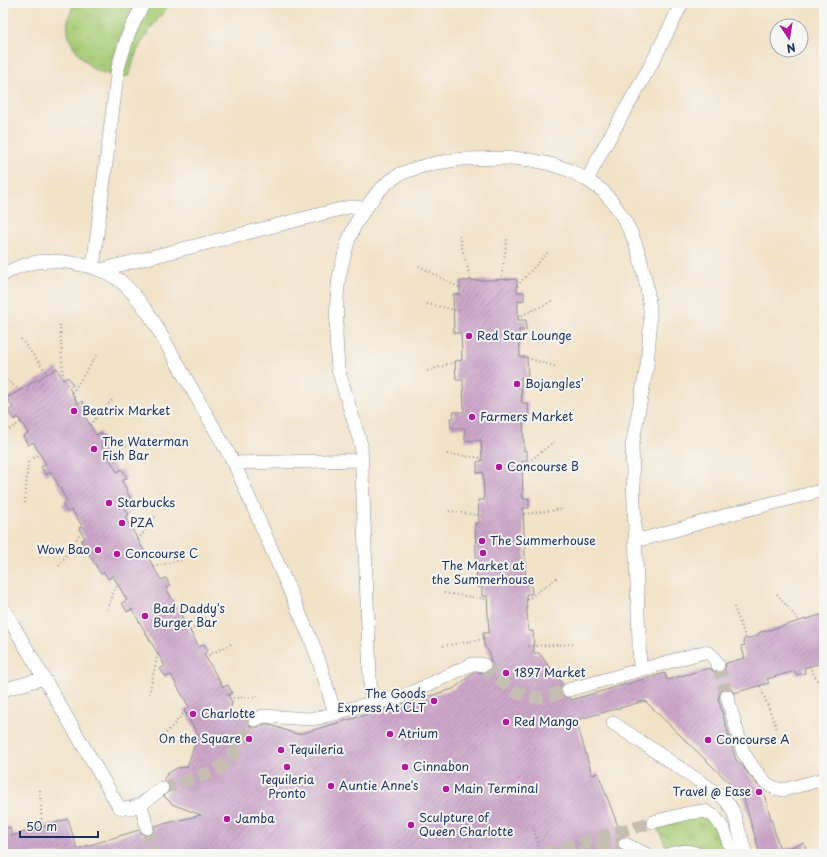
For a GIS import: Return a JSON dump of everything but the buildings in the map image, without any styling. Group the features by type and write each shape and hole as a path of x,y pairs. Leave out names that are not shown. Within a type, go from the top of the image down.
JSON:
{"lane":[{"path":"97,269 118,68 128,35 144,3"},
{"path":"588,180 603,149 652,63 682,3"},
{"path":"371,703 361,445 338,369 336,335 339,277 347,244 356,223 377,193 387,183 400,174 416,168 463,159 512,158 550,164 569,170 588,180 603,191 625,220 638,251 650,308 647,366 632,446 640,669"},
{"path":"97,269 349,207 365,209"},
{"path":"3,275 30,263 69,262 97,269 119,280 137,297 151,317 234,463 312,642 335,714"},
{"path":"234,463 362,460"},
{"path":"635,540 824,490"},
{"path":"3,608 119,807 137,807 162,788"},
{"path":"568,690 704,652 708,652 713,655 718,666"},
{"path":"255,720 263,716 310,719 335,714 371,703 390,700 413,692 472,664 484,665"},
{"path":"3,690 44,678"},
{"path":"726,696 743,752 754,769 767,784 783,790 824,779"},
{"path":"613,723 727,802 733,811 746,854"},
{"path":"141,804 146,828"},
{"path":"653,822 689,813 706,811 715,817 724,830 733,854"},
{"path":"625,844 646,854"},
{"path":"670,854 683,851 698,854"}],"path":[{"path":"459,236 471,281"},
{"path":"501,280 507,239"},
{"path":"517,286 548,252"},
{"path":"419,266 460,288"},
{"path":"518,317 553,301"},
{"path":"427,304 460,311"},
{"path":"60,325 63,374 61,375"},
{"path":"21,339 48,374"},
{"path":"72,394 98,353"},
{"path":"527,358 557,367"},
{"path":"427,371 455,362"},
{"path":"3,378 20,390"},
{"path":"90,425 112,400"},
{"path":"3,404 10,403"},
{"path":"3,434 21,422"},
{"path":"522,467 554,441"},
{"path":"108,456 133,442"},
{"path":"25,502 28,462 40,454"},
{"path":"447,454 482,458"},
{"path":"524,514 564,509"},
{"path":"450,512 484,516"},
{"path":"138,540 157,514"},
{"path":"59,566 81,532"},
{"path":"153,566 184,559"},
{"path":"527,600 559,576"},
{"path":"107,609 116,586 119,585"},
{"path":"444,593 487,599"},
{"path":"778,594 799,621"},
{"path":"734,607 746,639"},
{"path":"190,631 218,608"},
{"path":"443,646 484,640"},
{"path":"206,657 233,643"},
{"path":"528,646 576,644"},
{"path":"149,694 158,653"},
{"path":"809,666 824,692"},
{"path":"760,686 777,730"},
{"path":"229,698 258,697"},
{"path":"158,742 185,712"},
{"path":"40,790 42,827"},
{"path":"533,826 541,854"},
{"path":"471,845 474,854"}],"green space":[{"path":"75,3 136,3 131,11 120,38 110,75 92,68 74,48 71,42 68,23 71,10"},
{"path":"151,3 171,3 145,36 132,64 130,75 123,77 126,59 133,38 141,19"},
{"path":"699,816 709,819 717,829 724,854 710,854 700,847 690,845 679,845 667,848 657,827"}],"tunnel":[{"path":"484,665 502,682 523,695 540,697 568,690"},
{"path":"718,665 727,696"},
{"path":"162,788 209,773 221,767 239,746 250,725 255,720"},
{"path":"543,854 653,822"},
{"path":"147,828 154,854"},
{"path":"579,854 613,844 625,844"}],"place":[{"name":"Red Star Lounge","path":"469,336"},
{"name":"Bojangles'","path":"517,384"},
{"name":"Beatrix Market","path":"74,411"},
{"name":"Farmers Market","path":"472,417"},
{"name":"The Waterman Fish Bar","path":"94,449"},
{"name":"Concourse B","path":"499,467"},
{"name":"Starbucks","path":"109,503"},
{"name":"PZA","path":"122,523"},
{"name":"The Summerhouse","path":"482,541"},
{"name":"Wow Bao","path":"98,550"},
{"name":"The Market at the Summerhouse","path":"483,553"},
{"name":"Concourse C","path":"117,554"},
{"name":"Bad Daddy's Burger Bar","path":"145,616"},
{"name":"1897 Market","path":"506,673"},
{"name":"The Goods Express At CLT","path":"434,701"},
{"name":"Charlotte","path":"193,714"},
{"name":"Red Mango","path":"506,722"},
{"name":"Atrium","path":"390,734"},
{"name":"On the Square","path":"249,739"},
{"name":"Concourse A","path":"708,740"},
{"name":"Tequileria","path":"281,750"},
{"name":"Tequileria Pronto","path":"287,767"},
{"name":"Cinnabon","path":"405,767"},
{"name":"Auntie Anne's","path":"331,786"},
{"name":"Main Terminal","path":"446,789"},
{"name":"Travel @ Ease","path":"759,792"},
{"name":"Jamba","path":"227,819"},
{"name":"Sculpture of Queen Charlotte","path":"411,825"}]}
